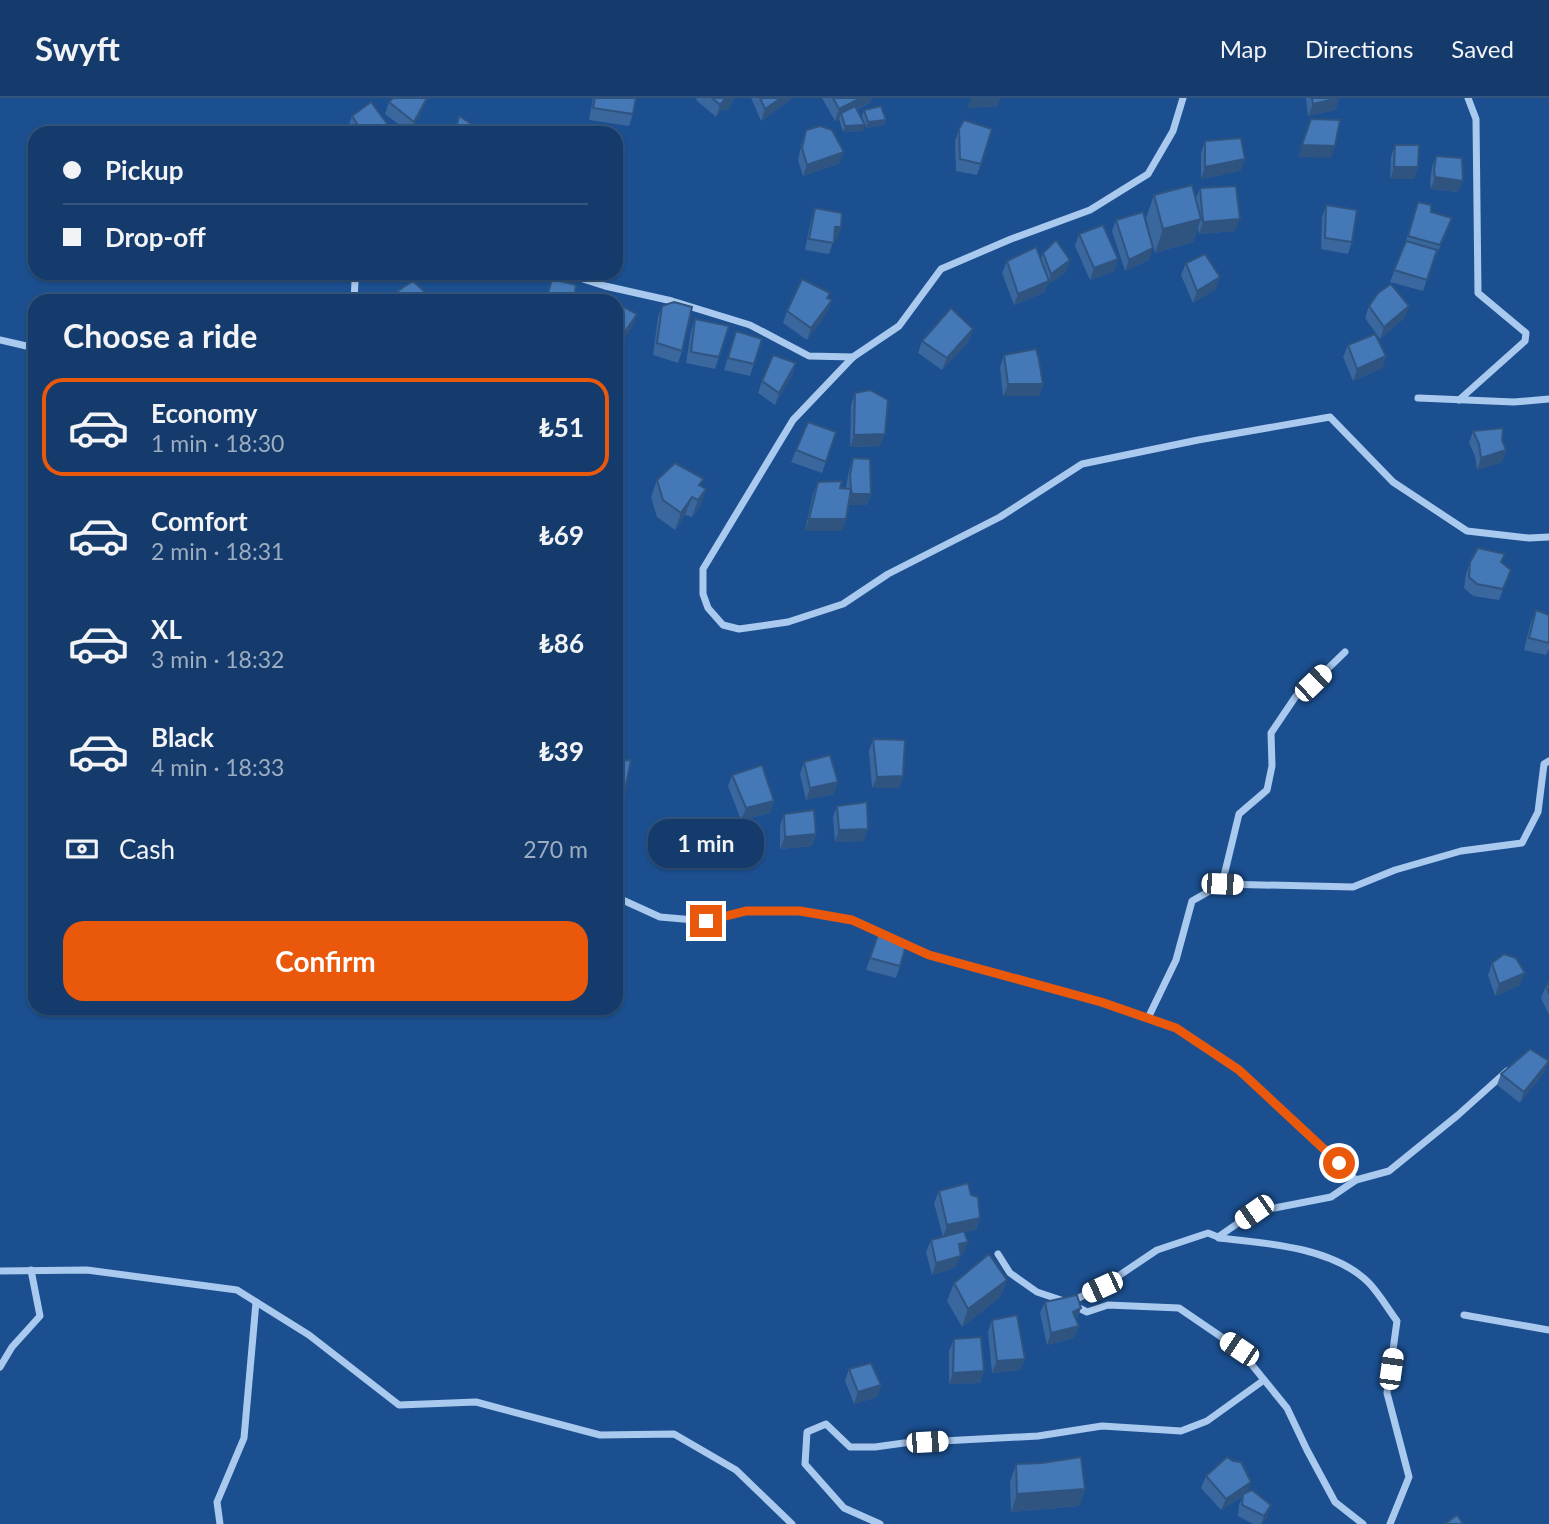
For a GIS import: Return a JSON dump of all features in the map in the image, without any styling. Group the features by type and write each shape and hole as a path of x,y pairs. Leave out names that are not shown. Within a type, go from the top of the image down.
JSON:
{"street":[{"path":"1182,98 1173,131 1148,174 1090,210 1011,239 941,269 898,326 853,357 793,420 703,569 703,594 708,608 723,625 739,629 788,622 843,604 888,574 1000,517 1082,464 1330,417 1393,482 1467,531 1529,538 1549,537"},
{"path":"1459,400 1525,341 1526,333 1478,293 1476,119 1468,98"},
{"path":"586,280 672,301 750,326 809,356 853,357"},
{"path":"0,340 28,346"},
{"path":"1418,398 1514,402 1549,398"},
{"path":"1222,884 1240,814 1267,790 1272,766 1271,733 1296,696 1345,652"},
{"path":"1149,1018 1176,960 1192,901 1222,884 1353,887 1395,870 1461,852 1521,843 1538,813 1544,764 1549,761"},
{"path":"623,900 660,917 706,921 746,911 800,911 852,920 929,955 1101,1002 1176,1028 1239,1070 1356,1180"},
{"path":"1218,1237 1254,1212 1331,1197 1356,1180 1389,1171 1510,1068"},
{"path":"1068,1303 1102,1287 1157,1250 1208,1233 1218,1237 1291,1246 1341,1263 1368,1282 1397,1321 1387,1393 1409,1477 1390,1524"},
{"path":"998,1254 1010,1273 1037,1292 1087,1312 1108,1305 1180,1308 1239,1349 1286,1408 1335,1502 1363,1524"},
{"path":"0,1367 12,1347 40,1316 31,1270"},
{"path":"0,1271 87,1270 237,1290 309,1335 399,1405 476,1402 600,1435 674,1434 736,1470 792,1524"},
{"path":"220,1524 217,1502 244,1438 256,1302"},
{"path":"1464,1315 1549,1330"},
{"path":"880,1524 844,1508 804,1464 807,1432 826,1424 850,1447 875,1447 1038,1436 1102,1426 1181,1431 1207,1421 1264,1380"}],"building":[{"path":"393,98 427,98 414,122 389,102"},
{"path":"595,98 636,98 633,114 593,108"},
{"path":"712,98 732,98 725,99 720,105"},
{"path":"760,98 781,98 765,109"},
{"path":"833,98 861,98 839,109"},
{"path":"1312,98 1339,98 1313,104"},
{"path":"371,102 389,126 358,126 352,116"},
{"path":"855,106 865,125 845,126 841,113"},
{"path":"881,106 886,120 868,122 864,110"},
{"path":"459,116 475,126 457,126"},
{"path":"1311,119 1340,120 1335,146 1302,145"},
{"path":"964,120 992,129 981,164 960,159 959,129"},
{"path":"820,126 832,130 844,152 807,165 802,148 806,130"},
{"path":"1241,138 1245,159 1205,167 1205,141"},
{"path":"1395,145 1419,145 1418,167 1394,167"},
{"path":"1436,156 1462,158 1463,181 1435,177"},
{"path":"1192,185 1201,219 1163,229 1154,195"},
{"path":"1236,186 1240,219 1203,222 1200,188"},
{"path":"1418,202 1431,205 1431,212 1452,218 1440,245 1408,236"},
{"path":"1326,205 1357,210 1352,242 1325,238"},
{"path":"815,208 842,213 841,227 835,227 834,243 809,239"},
{"path":"1143,212 1153,248 1129,260 1116,220"},
{"path":"1103,225 1118,259 1094,268 1079,234"},
{"path":"1056,240 1070,260 1051,274 1043,253"},
{"path":"1406,241 1437,250 1427,280 1394,270"},
{"path":"1036,247 1049,281 1018,294 1007,261"},
{"path":"1205,254 1220,277 1197,291 1186,263"},
{"path":"802,279 830,293 827,298 832,300 811,328 787,311"},
{"path":"552,280 576,285 575,294 548,294"},
{"path":"413,281 427,294 397,294"},
{"path":"1391,284 1409,306 1384,327 1369,306 1378,293"},
{"path":"674,302 692,307 682,351 657,343 662,306"},
{"path":"623,307 637,314 623,335"},
{"path":"951,308 973,329 947,358 922,341"},
{"path":"695,319 729,326 719,357 691,352"},
{"path":"736,331 762,339 754,364 728,358"},
{"path":"1375,334 1386,356 1357,369 1348,345"},
{"path":"1036,349 1043,384 1008,384 1004,355"},
{"path":"773,355 796,363 779,393 762,381"},
{"path":"870,390 888,400 885,434 854,435 855,393"},
{"path":"808,422 836,432 826,462 796,450"},
{"path":"1503,428 1502,440 1506,450 1481,458 1473,431"},
{"path":"853,458 870,459 871,494 852,494 850,475"},
{"path":"675,463 704,479 699,485 706,489 698,500 692,497 681,513 663,500 657,480"},
{"path":"842,481 840,488 851,489 846,519 809,519 818,482"},
{"path":"1478,548 1505,554 1501,562 1511,570 1503,589 1477,584 1469,577 1470,562"},
{"path":"1536,610 1549,615 1549,643 1529,638"},
{"path":"873,739 905,740 903,776 877,777"},
{"path":"830,755 838,782 810,788 804,762"},
{"path":"631,760 624,795 623,795 623,761"},
{"path":"762,765 774,801 746,808 732,775"},
{"path":"867,802 868,829 839,830 837,806"},
{"path":"814,810 816,834 785,837 784,814"},
{"path":"878,935 907,942 900,966 870,958"},
{"path":"1504,954 1516,958 1525,973 1499,984 1492,963"},
{"path":"1530,1049 1549,1061 1524,1092 1501,1074"},
{"path":"968,1183 971,1195 978,1197 980,1218 947,1225 939,1191"},
{"path":"964,1231 968,1242 959,1244 961,1256 936,1263 931,1240"},
{"path":"989,1254 1007,1280 968,1309 954,1283"},
{"path":"1077,1295 1081,1308 1073,1312 1079,1326 1051,1333 1045,1302"},
{"path":"1017,1315 1025,1359 997,1361 992,1320"},
{"path":"981,1337 984,1371 953,1373 954,1339"},
{"path":"871,1363 881,1385 858,1392 849,1369"},
{"path":"1081,1457 1085,1489 1017,1494 1016,1464"},
{"path":"1227,1457 1241,1462 1251,1482 1226,1499 1206,1476"},
{"path":"1252,1490 1271,1505 1264,1516 1242,1505 1243,1494"},
{"path":"1457,1515 1463,1523 1445,1524"}],"route":[{"path":"706,921 746,911 800,911 852,920 929,955 1101,1002 1176,1028 1239,1070 1339,1163"}]}
